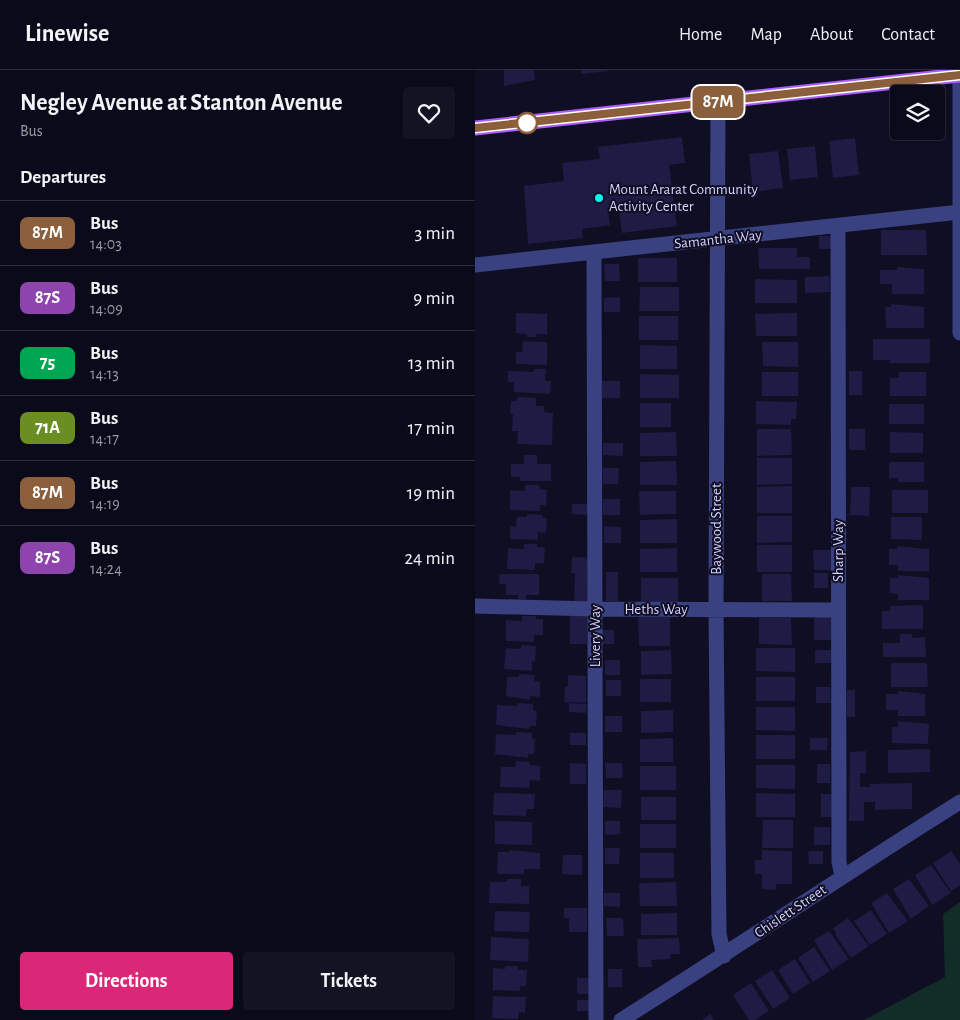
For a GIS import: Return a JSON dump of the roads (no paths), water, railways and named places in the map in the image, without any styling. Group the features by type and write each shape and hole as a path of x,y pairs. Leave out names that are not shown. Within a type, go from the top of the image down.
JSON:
{"main road":[{"path":"475,128 960,75"}],"street":[{"path":"960,70 960,333"},
{"name":"Baywood Street","path":"718,102 716,609 719,934 724,956"},
{"name":"Samantha Way","path":"475,265 960,212"},
{"name":"Sharp Way","path":"838,226 837,610 839,862 842,876"},
{"name":"Livery Way","path":"594,253 596,1020"},
{"name":"Heths Way","path":"475,606 595,609 837,610"},
{"name":"Chislett Street","path":"621,1020 724,956 842,876 960,802"}],"place":[{"name":"Mount Ararat Community Activity Center","path":"599,198"}]}
